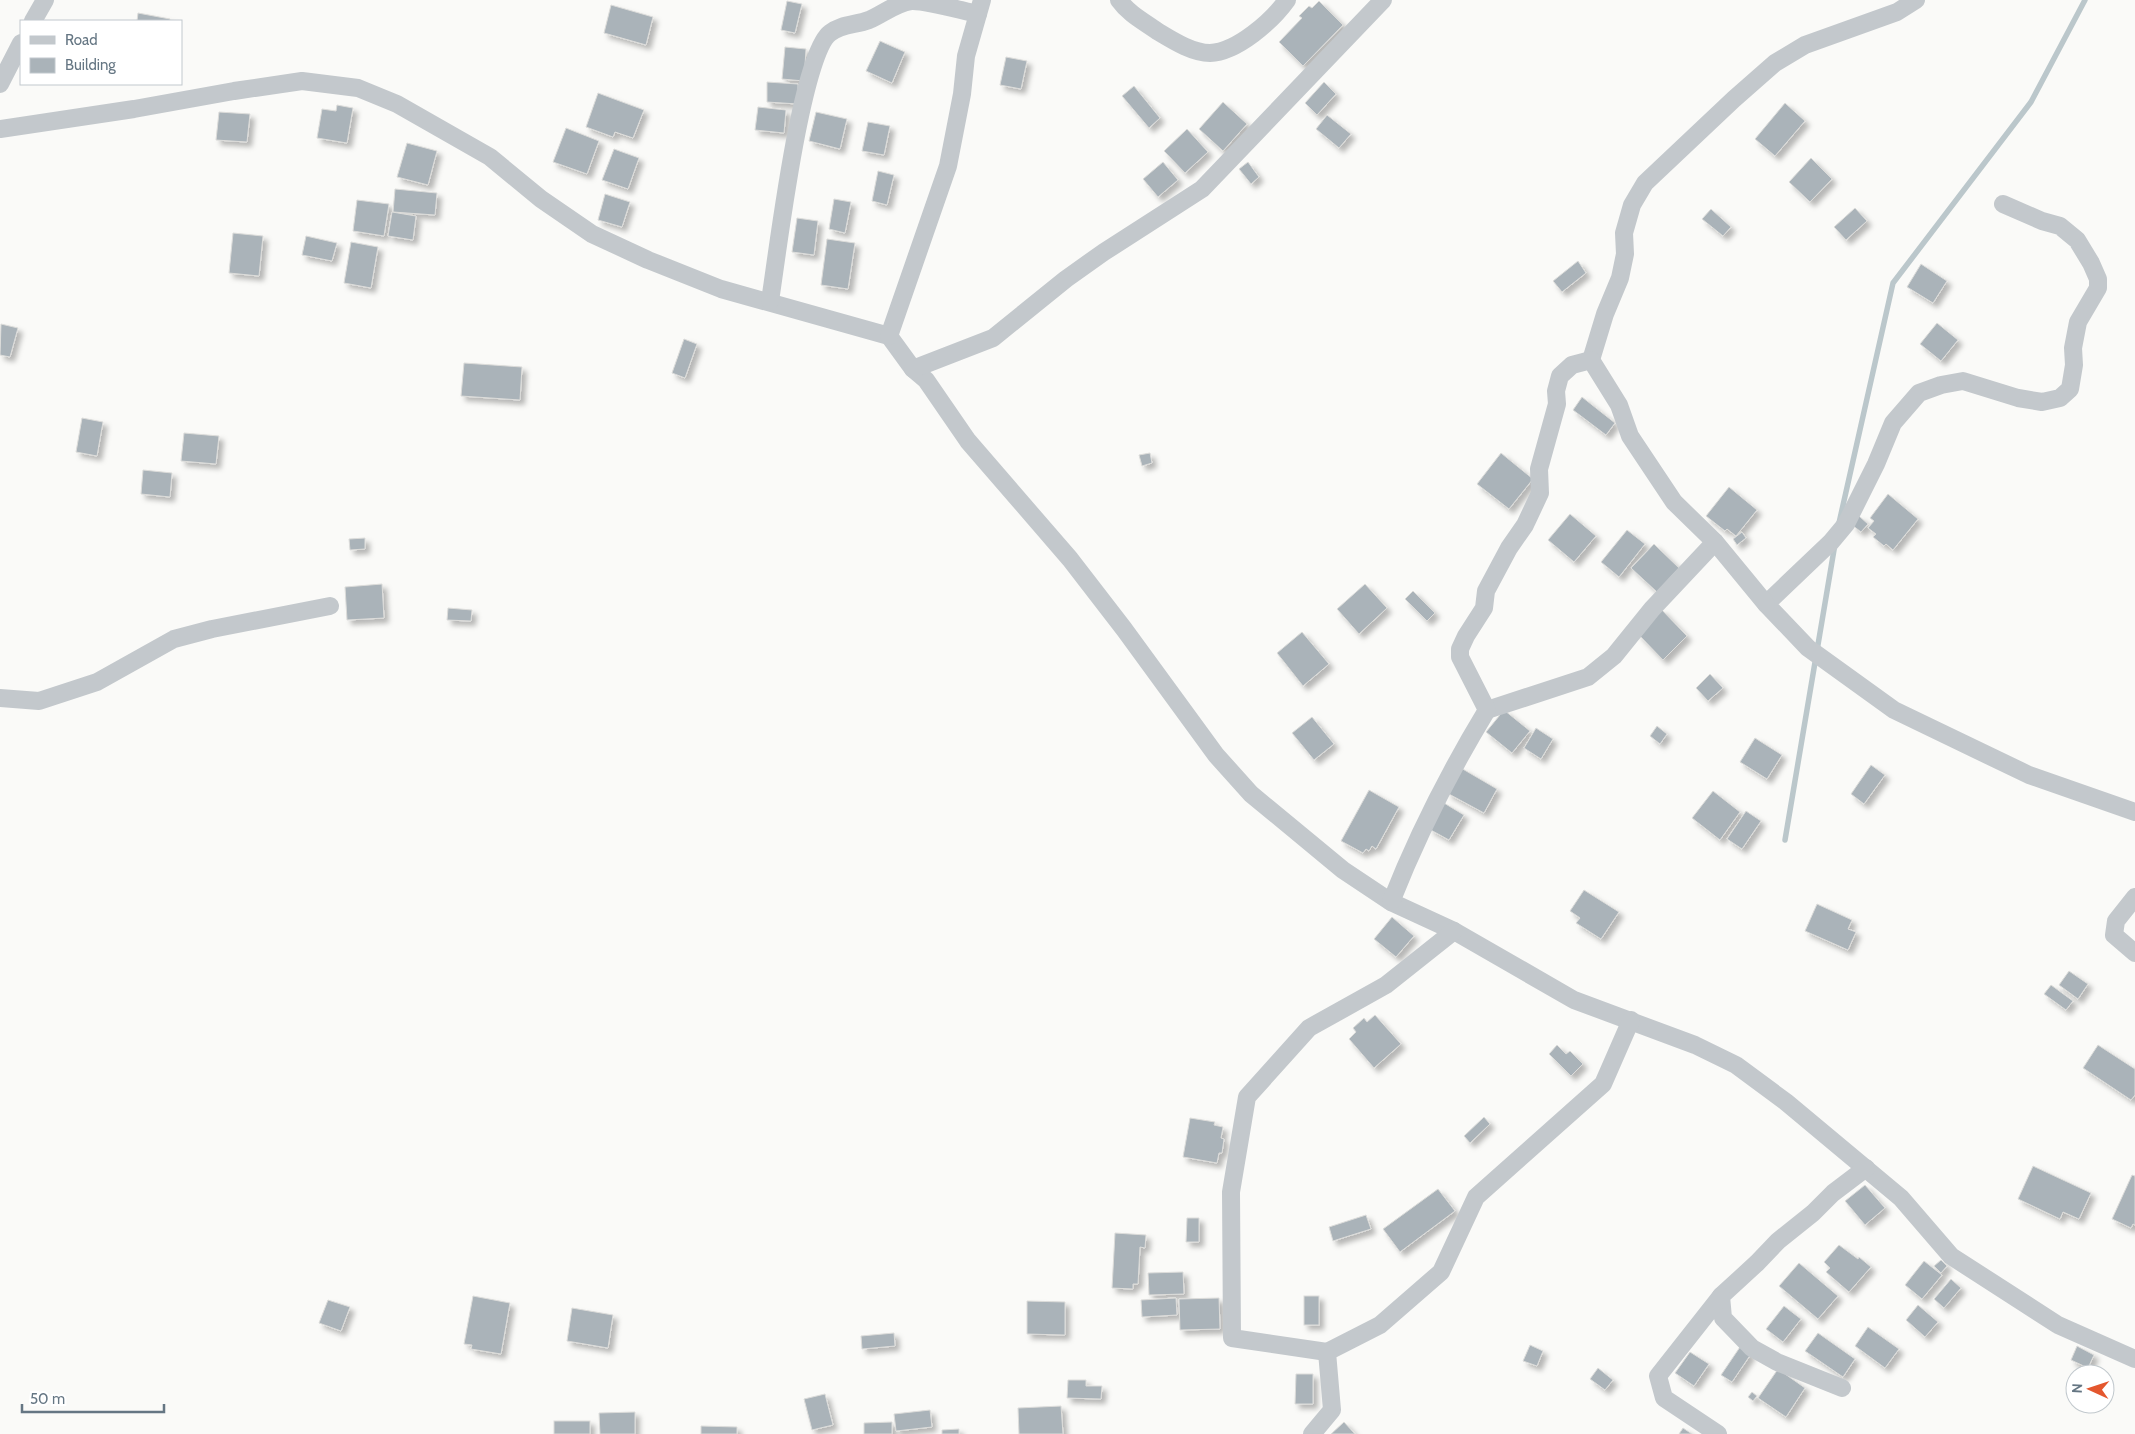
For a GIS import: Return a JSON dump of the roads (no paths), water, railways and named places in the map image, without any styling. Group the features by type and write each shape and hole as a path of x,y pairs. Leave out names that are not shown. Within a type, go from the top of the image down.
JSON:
{"street":[{"path":"34,20 45,0"},
{"path":"1119,0 1128,12 1161,33 1194,50 1210,53 1224,50 1252,37 1279,10 1286,0"},
{"path":"913,370 993,338 1104,252 1202,189 1249,143 1383,0"},
{"path":"1916,0 1897,12 1805,45 1775,63 1734,98 1645,183 1632,205 1624,233 1625,254 1620,278 1605,314 1591,360 1620,405 1630,436 1674,502 1715,542 1766,604 1808,648 1894,710 2029,775 2135,812"},
{"path":"770,301 797,130 813,61 819,47 829,33 841,27 869,20 910,1 980,7 966,56 962,94 948,166 889,336"},
{"path":"0,84 20,45"},
{"path":"0,129 302,81 358,88 397,104 490,157 541,199 592,234 648,260 721,289 770,301 889,336 913,370 926,380 968,441 1070,558 1124,628 1216,755 1251,794 1343,870 1391,902 1454,932 1574,1000 1631,1020 1736,1065 1786,1102 1901,1198 1951,1256 2058,1325 2135,1358"},
{"path":"1766,604 1831,542 1846,524 1876,464 1893,423 1919,393 1941,385 1963,382 2042,402 2060,398 2070,389 2074,365 2073,348 2078,322 2098,288 2098,279 2077,240 2060,226 2042,221 2003,204"},
{"path":"1487,710 1460,657 1460,649 1484,608 1486,591 1525,525 1540,493 1539,469 1557,404 1556,391 1560,376 1572,365 1591,360"},
{"path":"1391,902 1417,839 1461,752 1487,710 1588,677 1614,656 1652,609 1715,542"},
{"path":"0,698 39,701 98,682 174,639 212,629 330,606"},
{"path":"2135,897 2116,921 2114,935 2135,953"},
{"path":"1454,932 1386,985 1309,1028 1247,1097 1231,1192 1232,1338 1327,1352 1380,1325 1441,1272 1476,1197 1603,1084 1631,1020"},
{"path":"1718,1434 1664,1398 1658,1376 1721,1296 1778,1241 1813,1213 1833,1193 1866,1168"},
{"path":"1721,1296 1723,1318 1752,1348 1777,1362 1842,1388"},
{"path":"1312,1434 1332,1410 1327,1352"}],"waterway":[{"path":"1839,523 1893,283 2031,102 2085,0"},
{"path":"1785,840 1835,544"}]}
